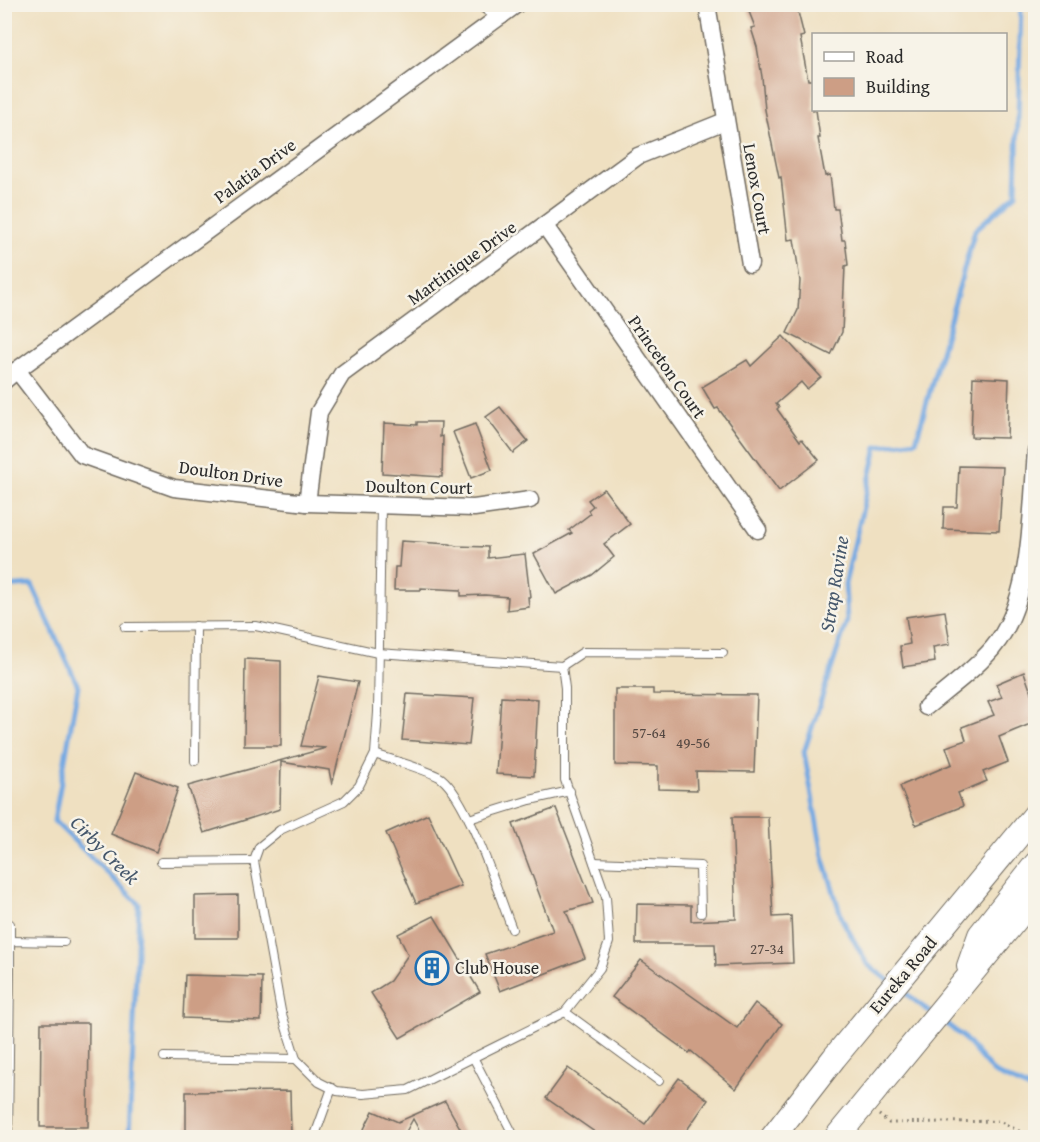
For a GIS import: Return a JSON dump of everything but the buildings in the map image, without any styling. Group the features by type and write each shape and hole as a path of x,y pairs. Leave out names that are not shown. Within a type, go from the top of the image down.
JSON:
{"main road":[{"name":"Eureka Road","path":"772,1137 912,964 1032,824"},
{"path":"957,990 980,935 1035,864"},
{"path":"836,1137 1035,895"}],"street":[{"path":"485,4 498,10"},
{"name":"Palatia Drive","path":"11,375 498,10 517,4"},
{"path":"707,4 725,121"},
{"name":"Martinique Drive","path":"307,503 319,412 342,374 638,156 725,121"},
{"name":"Lenox Court","path":"725,121 750,264"},
{"name":"Princeton Court","path":"545,226 758,530"},
{"name":"Doulton Drive","path":"11,375 82,455 174,488 307,503"},
{"path":"926,707 974,668 992,649 1006,630 1017,605 1026,560 1035,451"},
{"name":"Doulton Court","path":"307,503 474,508 530,500"}],"lane":[{"path":"381,505 378,712 375,754 359,786 344,801 280,830 259,847 254,861 281,1011 296,1059 319,1082 337,1091 363,1094 408,1090 565,1012 600,968 609,942 606,897 565,780 565,688 562,666"},
{"path":"195,761 196,626"},
{"path":"125,627 256,626 378,653 562,666 583,652 723,652"},
{"path":"375,754 439,777 450,787 469,819 512,929"},
{"path":"469,819 530,800 570,791"},
{"path":"161,862 254,861"},
{"path":"594,862 700,866 701,913"},
{"path":"4,924 10,924 7,971 8,1137"},
{"path":"10,941 64,942"},
{"path":"565,1012 658,1081"},
{"path":"164,1057 296,1059"},
{"path":"473,1057 515,1137"},
{"path":"314,1137 332,1088"}],"path":[{"path":"863,1104 889,1123 999,1121 1033,1137"}],"waterway":[{"name":"Strap Ravine","path":"889,981 867,964 842,919 823,856 804,752 847,621 845,584 877,447 916,441 975,230 1016,194 1021,4"},
{"name":"Cirby Creek","path":"4,587 32,585 78,686 54,821 139,904 129,1138"},
{"name":"Strap Ravine","path":"899,988 930,1012"},
{"name":"Strap Ravine","path":"940,1019 962,1036 994,1073 1036,1092"}],"place":[{"name":"Club House","path":"432,968"}]}
